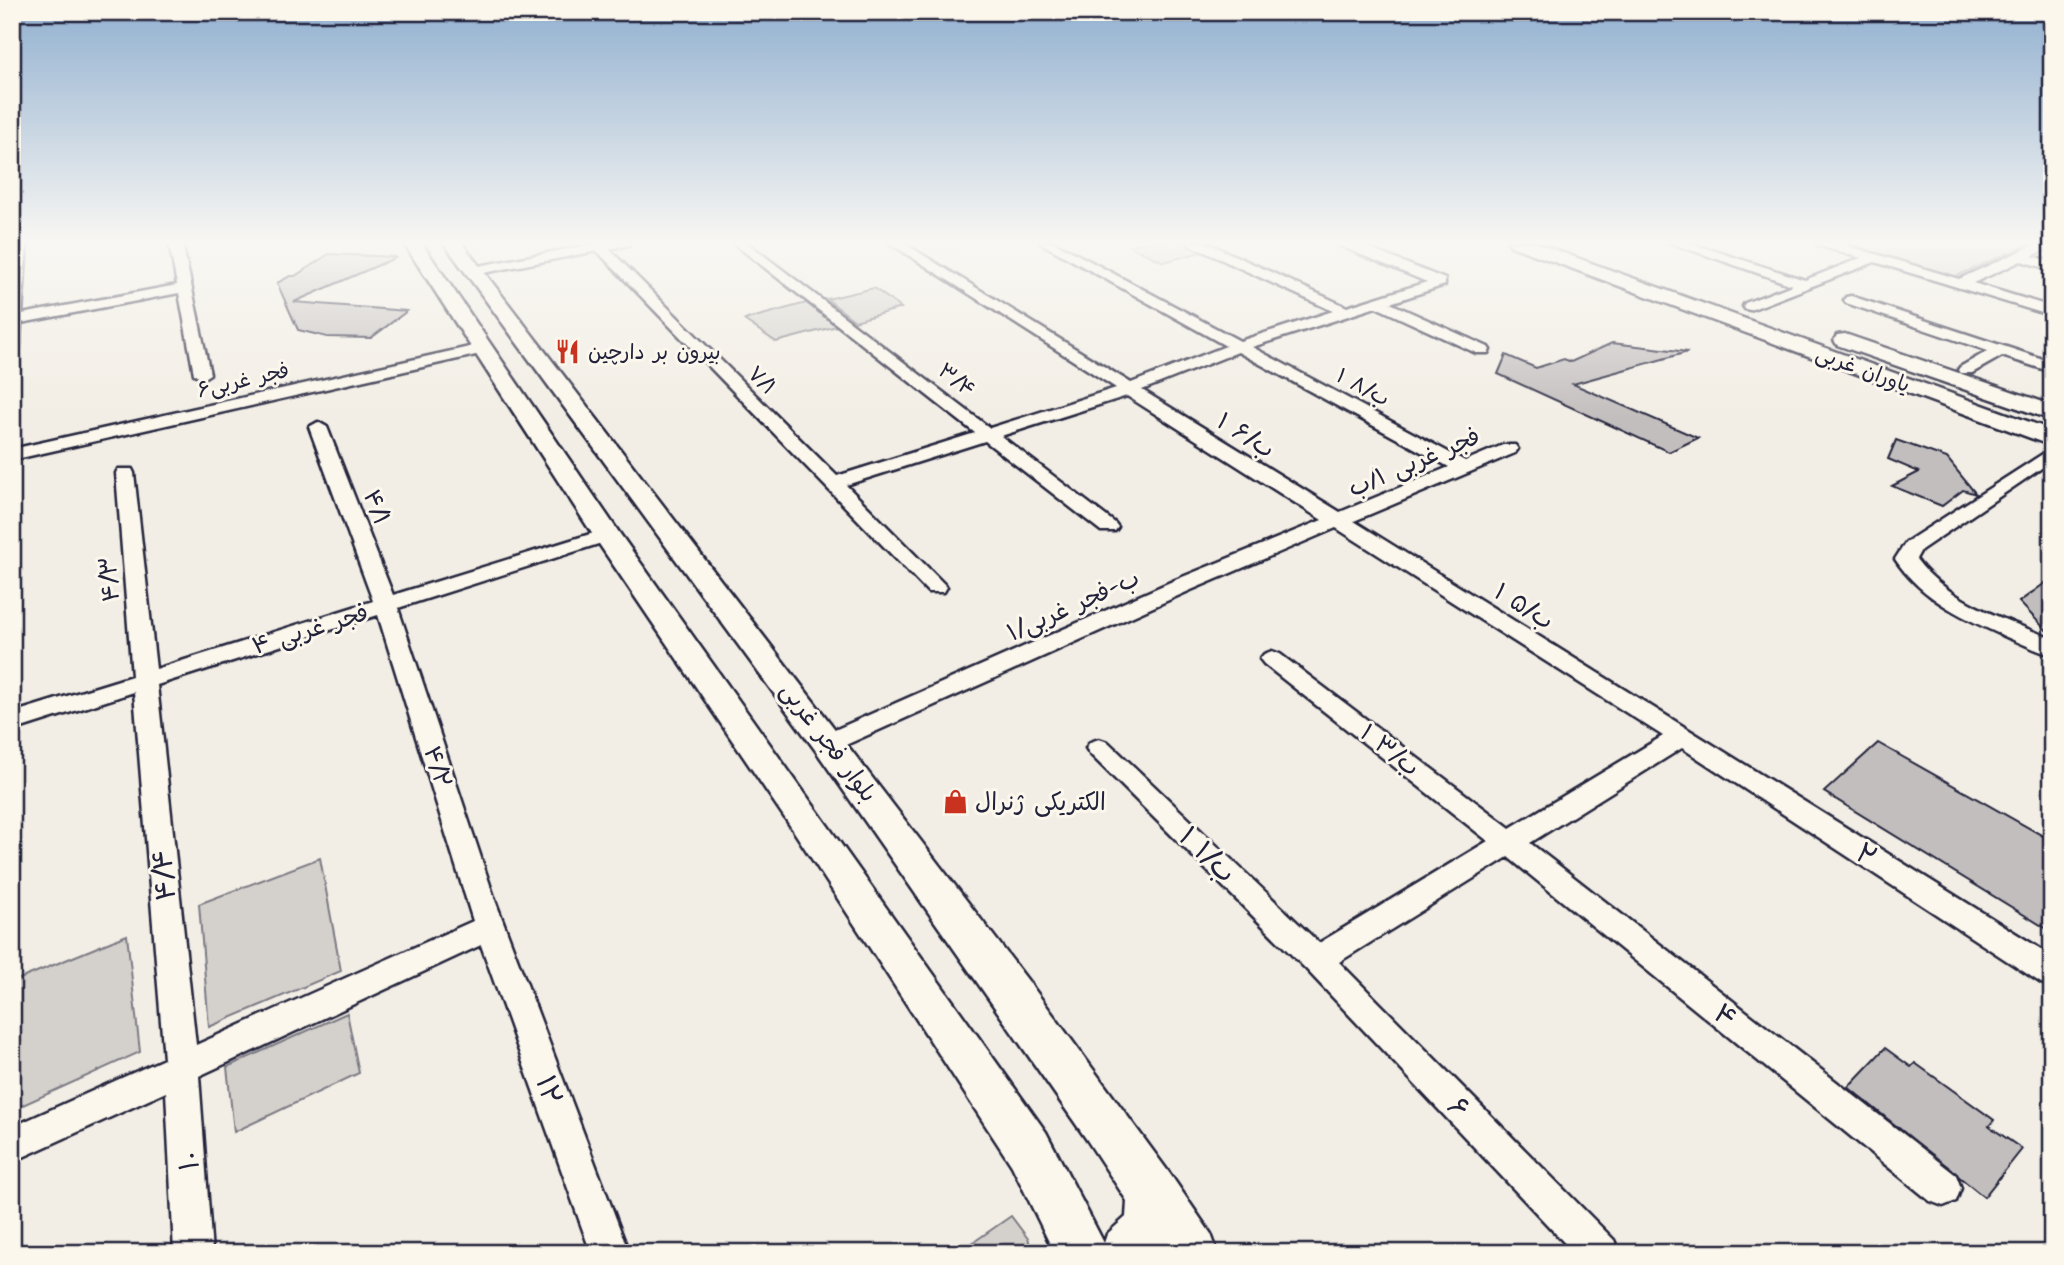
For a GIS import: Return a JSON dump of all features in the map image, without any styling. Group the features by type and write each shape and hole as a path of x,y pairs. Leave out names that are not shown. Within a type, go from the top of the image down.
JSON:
{"main road":[{"path":"451,301 607,535 806,820 1029,1149 1093,1251 1142,1241 1154,1218 1152,1192"},
{"name":"بلوار فجر غربی","path":"496,301 830,742 1127,1153 1192,1253"},
{"name":"یاوران غربی","path":"1678,301 2052,439"},
{"path":"1737,301 1776,315"},
{"name":"یاوران غربی","path":"1828,334 2052,413"},
{"path":"1841,361 1867,347"}],"street":[{"path":"12,346 16,301"},
{"path":"15,320 116,301"},
{"path":"188,301 202,374"},
{"name":"۷/۱","path":"654,301 834,483"},
{"name":"۳/۴","path":"816,301 989,433"},
{"path":"987,301 1128,390"},
{"name":"۱ ب/۸","path":"1156,301 1465,468"},
{"path":"1322,301 1346,312"},
{"path":"936,587 834,483 1128,390 1240,346 1380,301"},
{"path":"1751,306 1764,301"},
{"path":"1854,301 2052,367"},
{"path":"2016,301 2052,312"},
{"path":"1377,302 1482,350"},
{"name":"فجر غربی۶","path":"12,455 483,349"},
{"path":"1966,370 2001,350"},
{"name":"۱ ب/۶","path":"1128,390 1339,521"},
{"name":"۴/۱","path":"318,427 386,606"},
{"path":"989,433 1108,527"},
{"name":"فجر غربی ۱/ب","path":"1339,521 1509,449"},
{"path":"2052,453 1913,546 1905,559 1926,586 1952,602 2052,648"},
{"name":"۴/۳","path":"125,473 145,681"},
{"name":"۱/ب-فجر غربی","path":"830,742 1183,585 1339,521"},
{"name":"۱ ب/۵","path":"1339,521 1682,736"},
{"name":"۴ فجر غربی","path":"12,723 607,535"},
{"name":"۴/۲","path":"386,606 491,927"},
{"name":"۱ ب/۳","path":"1272,659 1509,842"},
{"name":"۴/۴","path":"145,681 182,1069"},
{"path":"1317,960 1682,736"},
{"name":"۲","path":"1682,736 2052,972"},
{"name":"۱ ب/۱","path":"1099,748 1317,960"},
{"name":"۴","path":"1509,842 1944,1188"},
{"path":"12,1145 491,927"},
{"name":"۱۲","path":"491,927 610,1253"},
{"name":"۶","path":"1317,960 1601,1253"},
{"name":"۱۰","path":"182,1069 193,1253"}],"shaded area":[{"path":"830,301 892,301 901,308 855,321"},
{"path":"806,303 837,326 776,342 744,320"},
{"path":"320,858 341,971 209,1027 199,904"},
{"path":"127,935 140,1052 12,1110 12,982"},
{"path":"347,1013 359,1073 234,1132 227,1067"},
{"path":"1011,1216 1029,1240 1028,1253 958,1253"}],"building":[{"path":"285,301 407,311 371,338 327,337 298,330"},
{"path":"1612,343 1688,352 1573,384 1698,438 1669,452 1498,374 1506,355 1536,368 1564,359 1571,362"},
{"path":"1896,440 1947,458 1976,494 1963,490 1942,506 1892,486 1919,472 1888,459"},
{"path":"2052,578 2052,636 2019,602"},
{"path":"1878,743 2052,841 2052,932 1824,792"},
{"path":"1885,1048 1911,1067 1915,1063 1994,1120 1989,1126 2022,1149 1984,1197 1848,1087"}],"place":[{"name":"بیرون بر دارچین","path":"568,352"},
{"name":"الکتریکی ژنرال","path":"955,802"}]}
